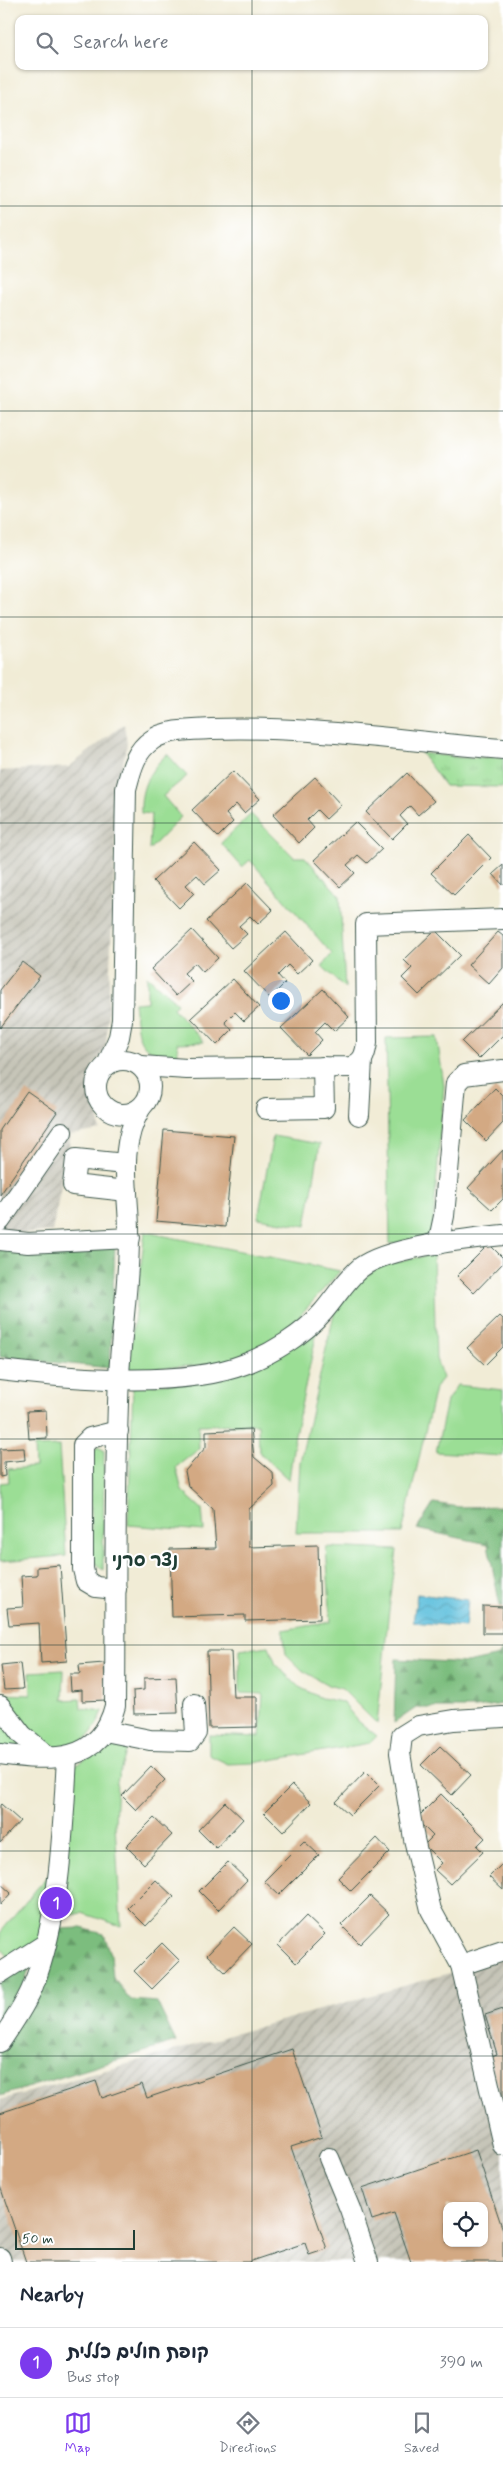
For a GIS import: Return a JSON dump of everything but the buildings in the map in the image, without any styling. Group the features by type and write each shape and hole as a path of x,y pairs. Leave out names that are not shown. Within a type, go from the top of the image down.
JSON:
{"street":[{"path":"125,1162 106,1108 96,1093 96,1084 98,1076 114,1052 122,1020 124,809 126,788 133,764 141,748 154,738 194,730 290,730 503,749"},
{"path":"359,1115 362,1060 365,1055 368,1030 366,924 503,919"},
{"path":"122,1020 127,1041 139,1064 149,1076 145,1102"},
{"path":"107,1065 119,1060 187,1069 351,1067 362,1060"},
{"path":"266,1108 324,1108 323,1067"},
{"path":"0,1754 58,1757 91,1747 111,1722 115,1706 119,1378 130,1238 125,1162 127,1138 132,1124 145,1102 171,1074 187,1069"},
{"path":"438,1244 444,1216 456,1083 464,1075 503,1070"},
{"path":"106,1108 123,1115 145,1102"},
{"path":"0,1221 62,1132"},
{"path":"125,1162 76,1159 73,1185 127,1191"},
{"path":"0,1370 41,1375 159,1379 216,1374 246,1364 302,1331 323,1312 343,1285 361,1268 381,1256 438,1244 503,1235"},
{"path":"0,1240 28,1243 130,1238"},
{"path":"116,1589 96,1587 86,1581 82,1569 83,1446 90,1438 118,1431"},
{"path":"105,1730 150,1740 190,1741 196,1733 194,1704"},
{"path":"0,1706 22,1735 58,1757"},
{"path":"503,1717 454,1720 418,1726 402,1736 400,1753 414,1839 431,1910 461,1965 503,2145"},
{"path":"0,2042 16,2018 33,1986 50,1923 62,1834 58,1757"},
{"path":"0,1973 44,1945"},
{"path":"461,1965 503,1951"},
{"path":"329,2158 350,2209 368,2262"},
{"path":"0,2258 1,2262"}],"shaded area":[{"path":"124,724 127,744 118,788 107,1035 105,1051 93,1066 90,1084 91,1100 97,1112 100,1130 71,1135 52,1232 0,1234 0,771 69,767"},
{"path":"503,1958 503,2262 0,2262 0,2100"}],"green space":[{"path":"421,753 464,758 503,757 503,787 445,786"},
{"path":"167,754 187,776 163,796 181,817 149,850 151,814 141,813 142,795 151,773"},
{"path":"251,814 294,857 305,857 340,896 345,988 322,966 332,954 250,860 242,867 221,843"},
{"path":"147,976 177,1003 173,1008 204,1042 177,1043 178,1054 164,1054 147,1048 139,1035 134,1003 147,1002"},
{"path":"437,1037 444,1086 432,1237 390,1244 386,1038"},
{"path":"273,1136 320,1144 306,1226 258,1218"},
{"path":"145,1232 340,1271 286,1331 233,1360 203,1365 128,1370"},
{"path":"115,1244 110,1368 0,1357 0,1246"},
{"path":"433,1254 436,1359 443,1378 435,1388 402,1533 296,1533 300,1462 335,1310 359,1282 378,1267"},
{"path":"318,1327 295,1434 289,1480 259,1452 258,1424 198,1425 199,1449 176,1467 182,1491 202,1509 204,1531 128,1525 133,1386 215,1380"},
{"path":"457,1385 503,1390 503,1456 436,1452 447,1401"},
{"path":"59,1446 66,1556 0,1561 0,1483 9,1482 8,1469 35,1467 34,1447"},
{"path":"97,1447 104,1450 103,1570 92,1560 90,1457"},
{"path":"434,1503 459,1507 503,1506 503,1622 488,1544 417,1529"},
{"path":"326,1547 397,1550 377,1724 342,1689 328,1685 302,1670 286,1654 283,1630 331,1622"},
{"path":"269,1646 276,1665 299,1687 321,1698 342,1702 358,1721 377,1736 370,1743 253,1763 228,1764 209,1755 209,1735 260,1737 263,1694 240,1693 240,1650"},
{"path":"503,1648 503,1704 476,1708 416,1708 394,1723 396,1659 467,1663 499,1656"},
{"path":"64,1670 63,1700 80,1699 81,1708 103,1711 87,1738 75,1746 60,1748 46,1745 29,1733 0,1694 31,1695 30,1672"},
{"path":"0,1715 30,1753 0,1749"},
{"path":"110,1738 129,1743 117,1781 115,1824 121,1926 82,1913 58,1918 71,1768 103,1747"},
{"path":"48,1875 39,1945 11,1959 0,1947 0,1933"},
{"path":"81,1928 104,1934 111,1955 113,1978 131,2000 157,2002 176,2042 0,2096 0,2049 55,1929"},
{"path":"33,1958 21,1994 0,2038 0,1976"}],"water":[{"path":"417,1594 468,1600 465,1627 413,1622"}],"place":[{"name":"קופת חולים כללית","path":"56,1903"}],"district":[{"name":"נצר סרני","path":"145,1561"}]}
